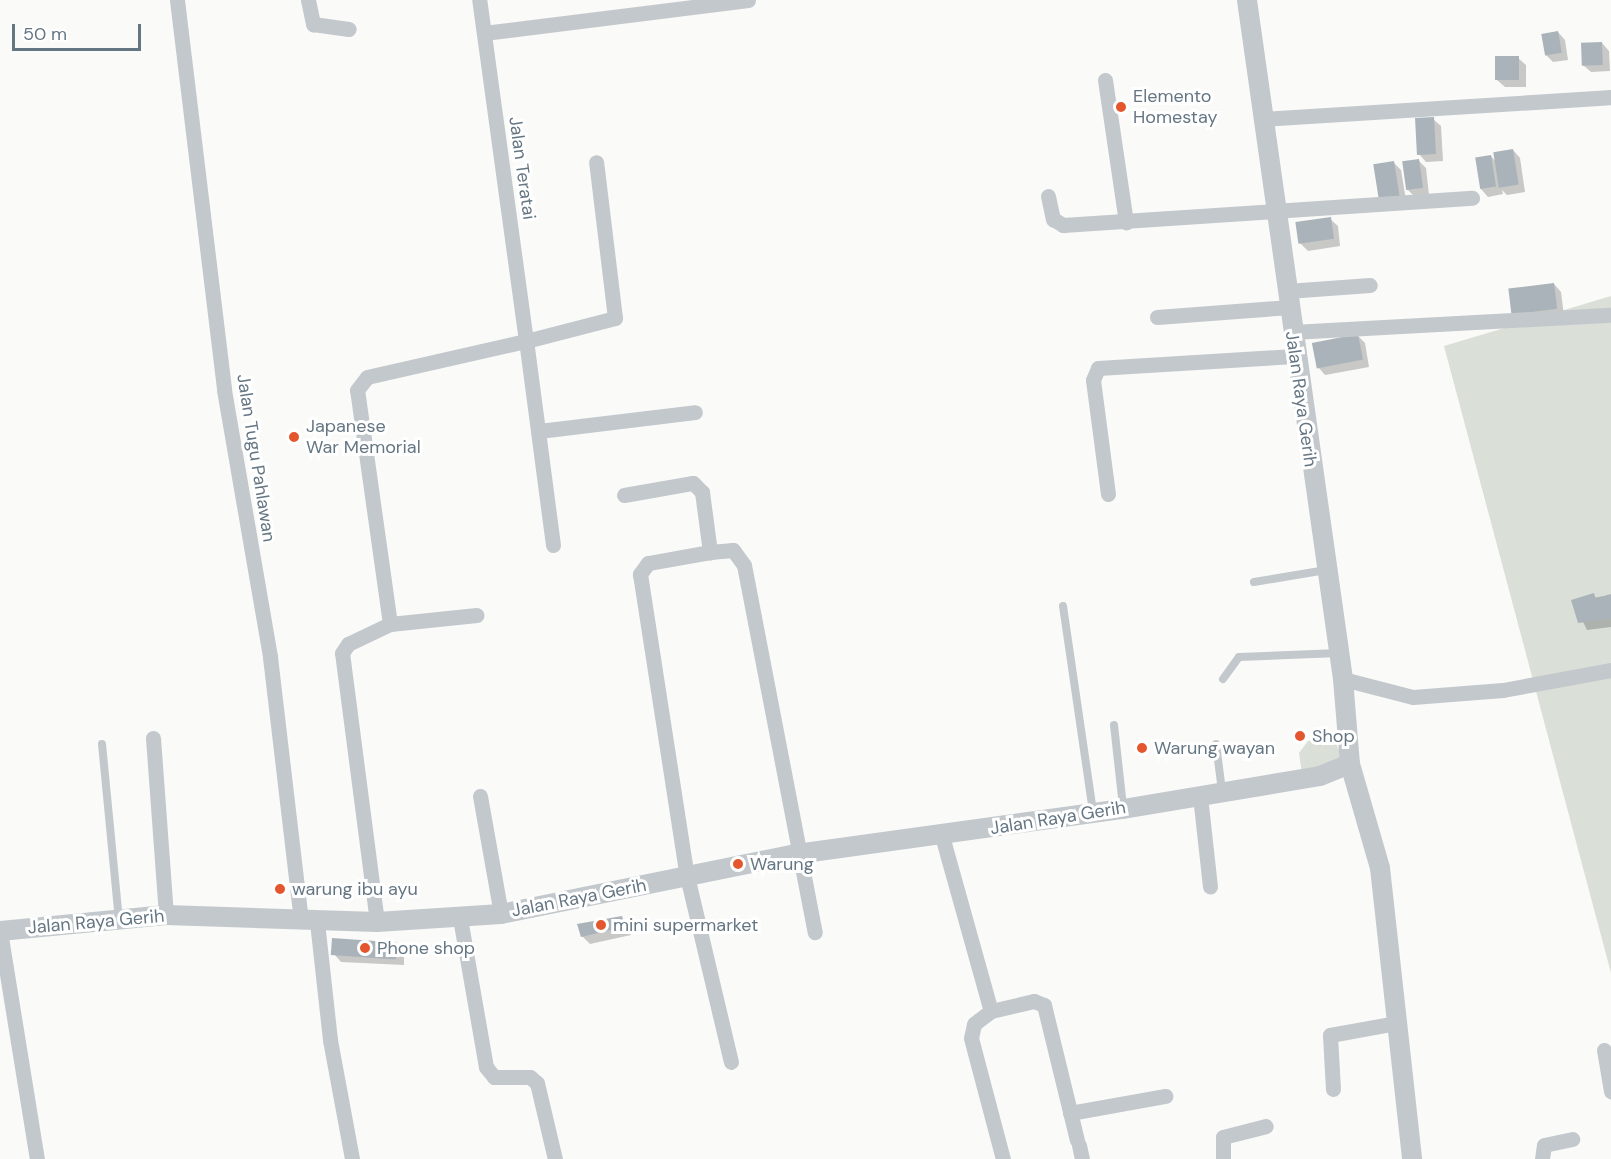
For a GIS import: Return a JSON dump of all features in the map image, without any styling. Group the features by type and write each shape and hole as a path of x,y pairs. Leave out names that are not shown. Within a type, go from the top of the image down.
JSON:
{"street":[{"name":"Jalan Tugu Pahlawan","path":"177,0 224,390 270,657 309,922 352,1159"},
{"path":"308,0 314,24 349,29"},
{"name":"Jalan Teratai","path":"479,0 554,546"},
{"path":"484,33 748,0"},
{"name":"Jalan Raya Gerih","path":"0,931 166,915 309,922 377,922 501,914 797,854 1093,814 1320,776 1350,764 1343,679 1295,356 1247,0"},
{"path":"1105,80 1126,222"},
{"path":"1263,120 1611,97"},
{"path":"390,624 357,390 361,382 615,318 596,162"},
{"path":"1048,196 1053,219 1063,225 1276,214 1472,198"},
{"path":"1157,317 1370,285"},
{"path":"1292,332 1611,315"},
{"path":"1108,494 1093,380 1098,368 1295,356"},
{"path":"539,431 695,412"},
{"path":"624,495 698,486 710,552"},
{"path":"731,1062 687,876 640,574 648,563 710,552 737,552 744,565 797,854 815,933"},
{"path":"377,922 342,653 348,644 390,624 477,615"},
{"path":"1343,679 1413,697 1503,690 1611,670"},
{"path":"153,738 166,915"},
{"path":"1350,764 1380,868 1412,1159"},
{"path":"480,796 501,914"},
{"path":"1200,796 1210,886"},
{"path":"942,836 991,1011"},
{"path":"460,918 486,1067 494,1077 530,1077 537,1083 555,1159"},
{"path":"0,931 37,1159"},
{"path":"1003,1159 971,1038 974,1024 991,1011 1042,1002 1079,1148"},
{"path":"1333,1089 1330,1035 1397,1023"},
{"path":"1604,1050 1611,1091"},
{"path":"1070,1113 1165,1096"},
{"path":"1223,1159 1223,1137 1266,1126"},
{"path":"1542,1159 1544,1145 1572,1139"}],"lane":[{"path":"1254,582 1326,570"},
{"path":"1063,606 1093,814"},
{"path":"1224,678 1239,657 1339,652"},
{"path":"1114,725 1123,809"},
{"path":"102,744 119,919"},
{"path":"1216,744 1222,792"}],"shaded area":[{"path":"1611,296 1611,973 1444,346"},
{"path":"1323,738 1336,744 1343,757 1302,774 1299,753 1308,741"}],"building":[{"path":"1558,31 1562,53 1545,56 1541,34"},
{"path":"1602,42 1603,65 1582,66 1581,43"},
{"path":"1495,56 1519,56 1519,80 1495,80"},
{"path":"1434,117 1436,154 1417,155 1415,118"},
{"path":"1513,149 1519,185 1499,188 1493,152"},
{"path":"1491,155 1496,187 1480,189 1475,158"},
{"path":"1419,159 1423,188 1406,190 1402,161"},
{"path":"1394,161 1400,199 1379,202 1373,164"},
{"path":"1331,217 1334,239 1298,244 1295,222"},
{"path":"1554,283 1557,309 1512,314 1508,289"},
{"path":"1358,334 1363,360 1317,368 1312,343"},
{"path":"1594,593 1598,607 1597,598 1611,594 1611,619 1578,623 1571,600"},
{"name":"mini supermarket","path":"622,916 624,927 581,937 577,924"},
{"name":"Phone shop","path":"332,938 397,943 396,959 331,955"}],"place":[{"name":"Elemento Homestay","path":"1121,107"},
{"name":"Japanese War Memorial","path":"294,437"},
{"name":"Shop","path":"1300,736"},
{"name":"Warung wayan","path":"1142,748"},
{"name":"Warung","path":"738,864"},
{"name":"warung ibu ayu","path":"280,889"},
{"name":"mini supermarket","path":"601,925"},
{"name":"Phone shop","path":"365,948"}]}
